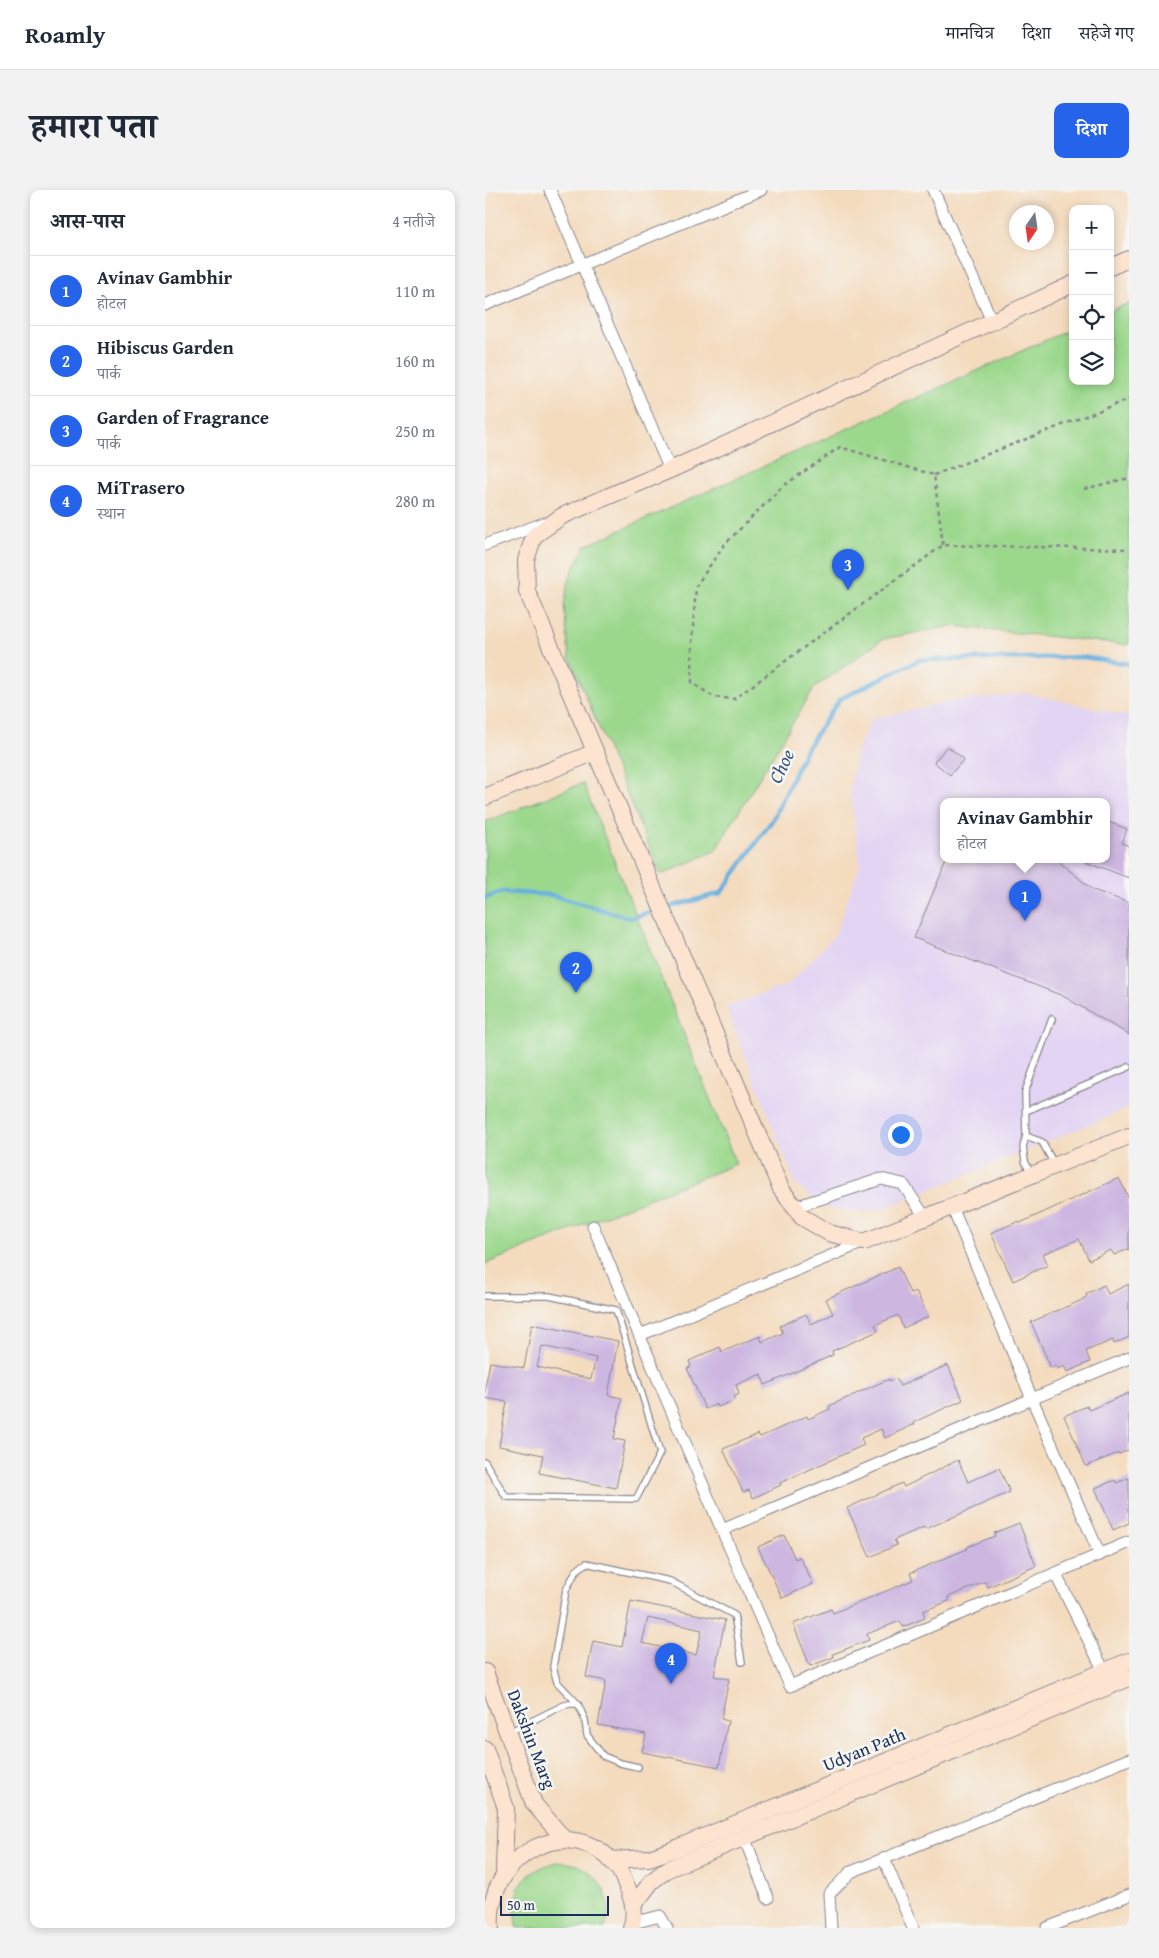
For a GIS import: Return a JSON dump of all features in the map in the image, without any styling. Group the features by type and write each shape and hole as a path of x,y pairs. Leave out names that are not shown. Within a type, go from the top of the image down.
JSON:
{"street":[{"path":"550,190 670,470"},
{"path":"485,305 761,190"},
{"path":"933,190 992,321"},
{"path":"1114,266 1129,259"},
{"path":"485,546 562,516 670,470 1069,286"},
{"path":"562,516 534,536 526,560 527,592 781,1189 802,1216 829,1234 864,1242"},
{"path":"485,797 595,752"},
{"path":"640,1335 952,1206 1129,1136"},
{"path":"795,1207 881,1179 903,1184 925,1217"},
{"path":"952,1206 1032,1399 1100,1555"},
{"path":"593,1226 790,1686 1129,1542"},
{"path":"722,1530 1129,1358"},
{"path":"1055,1573 1104,1671"},
{"name":"Udyan Path","path":"611,1860 649,1858 672,1850 1129,1661"},
{"name":"Dakshin Marg","path":"485,1672 534,1804 565,1840"},
{"name":"Udyan Path","path":"633,1906 652,1880 668,1869 1129,1678"},
{"path":"485,1749 506,1808 504,1869"},
{"path":"831,1928 829,1894 851,1872 1129,1759"},
{"path":"744,1837 768,1898"},
{"path":"490,1926 491,1896 496,1882 504,1869 522,1852 541,1843 565,1840 583,1843 594,1848 619,1868 632,1898 632,1926 660,1916 667,1928"},
{"path":"884,1859 913,1928"},
{"path":"1047,1928 1129,1895"}],"lane":[{"path":"1031,1175 1025,1161 1023,1147 1026,1136 1025,1092 1052,1019"},
{"path":"1026,1110 1129,1067"},
{"path":"1026,1136 1042,1142 1055,1166"},
{"path":"485,1296 549,1296 616,1310 659,1453 637,1499 506,1497 485,1462"},
{"path":"638,1767 620,1763 603,1756 587,1735 585,1720 578,1704 557,1682 553,1667 566,1590 576,1571 586,1564 670,1581 734,1615 742,1662"},
{"path":"508,1733 562,1706 578,1704"}],"path":[{"path":"1129,399 934,475 840,447 783,486 723,545 696,586 692,642 692,683 713,697 734,699 943,545 1129,549"},
{"path":"934,475 943,545"},
{"path":"1083,489 1129,478"}],"shaded area":[{"path":"1026,693 1129,716 1129,1108 883,1209 855,1212 824,1207 795,1183 726,1007 788,985 835,935 860,864 850,788 857,749 872,719 946,702"}],"green space":[{"path":"1129,303 1129,645 952,626 883,639 814,688 715,851 661,875 569,656 564,604 570,576 585,546 1069,330 1069,385 1114,385 1114,309"},
{"path":"583,783 736,1164 485,1264 485,822"},
{"path":"557,1862 570,1863 586,1869 599,1883 607,1900 608,1919 605,1928 517,1928 515,1903 521,1885 534,1871"}],"building":[{"path":"947,746 964,759 950,775 934,762"},
{"path":"1110,823 1127,829 1122,843 1129,846 1129,878 1090,863 1110,863"},
{"path":"946,863 1061,863 1093,890 1129,903 1129,1035 1063,996 914,938"},
{"path":"1119,1178 1129,1199 1129,1249 1114,1255 1111,1250 1089,1260 1079,1239 1043,1254 1048,1265 1013,1281 991,1233 1019,1221 1020,1223"},
{"path":"898,1267 910,1293 916,1291 928,1317 903,1328 898,1315 875,1325 878,1331 832,1351 833,1355 784,1377 765,1385 761,1374 736,1385 739,1394 734,1397 735,1400 718,1407 717,1404 705,1409 687,1368 691,1367 689,1361 720,1347 722,1352 760,1336 762,1342 783,1333 780,1326 806,1314 811,1324 833,1314 826,1299"},
{"path":"1129,1284 1129,1337 1114,1344 1113,1340 1086,1351 1090,1362 1067,1372 1064,1366 1057,1369 1056,1366 1051,1368 1031,1322 1080,1301 1087,1296 1086,1294 1104,1285 1108,1294"},
{"path":"532,1324 618,1341 608,1395 622,1398 614,1439 625,1441 616,1488 539,1473 543,1455 499,1446 507,1402 485,1398 485,1387 490,1362 524,1368","holes":["542,1346 596,1358 591,1379 537,1367"]},
{"path":"948,1365 963,1400 914,1422 915,1424 885,1438 881,1429 861,1438 864,1445 780,1483 781,1485 753,1498 749,1490 743,1492 723,1449 758,1434 760,1437 807,1416 808,1419 830,1409 829,1406 889,1379 889,1381 896,1378 900,1386"},
{"path":"1129,1393 1129,1450 1086,1466 1064,1416 1087,1406 1089,1410"},
{"path":"958,1460 968,1482 999,1468 1010,1492 926,1529 924,1527 894,1540 897,1545 870,1557 847,1508 902,1483 904,1487"},
{"path":"1129,1478 1129,1523 1113,1530 1095,1488 1115,1480 1116,1483"},
{"path":"1019,1523 1036,1566 988,1587 985,1582 948,1597 949,1601 923,1611 925,1618 903,1627 900,1621 867,1634 869,1640 833,1654 834,1657 810,1666 793,1624 831,1609 833,1613 913,1580 910,1573 967,1549 967,1547 995,1536 994,1533"},
{"path":"784,1535 795,1559 800,1557 813,1584 782,1598 758,1547"},
{"path":"631,1601 725,1620 714,1676 729,1679 721,1719 728,1721 719,1767 642,1752 646,1734 598,1725 606,1681 586,1677 593,1641 622,1647","holes":["648,1618 702,1630 696,1655 642,1643"]}],"waterway":[{"name":"Choe","path":"666,908 721,893 773,819 806,749 840,699 919,660 1083,657 1129,664"},
{"name":"Choe","path":"485,898 502,892 551,895 630,918 658,910"}],"place":[{"name":"Garden of Fragrance","path":"848,590"},
{"name":"Avinav Gambhir","path":"1025,921"},
{"name":"Hibiscus Garden","path":"576,993"},
{"name":"MiTrasero","path":"671,1684"}]}
